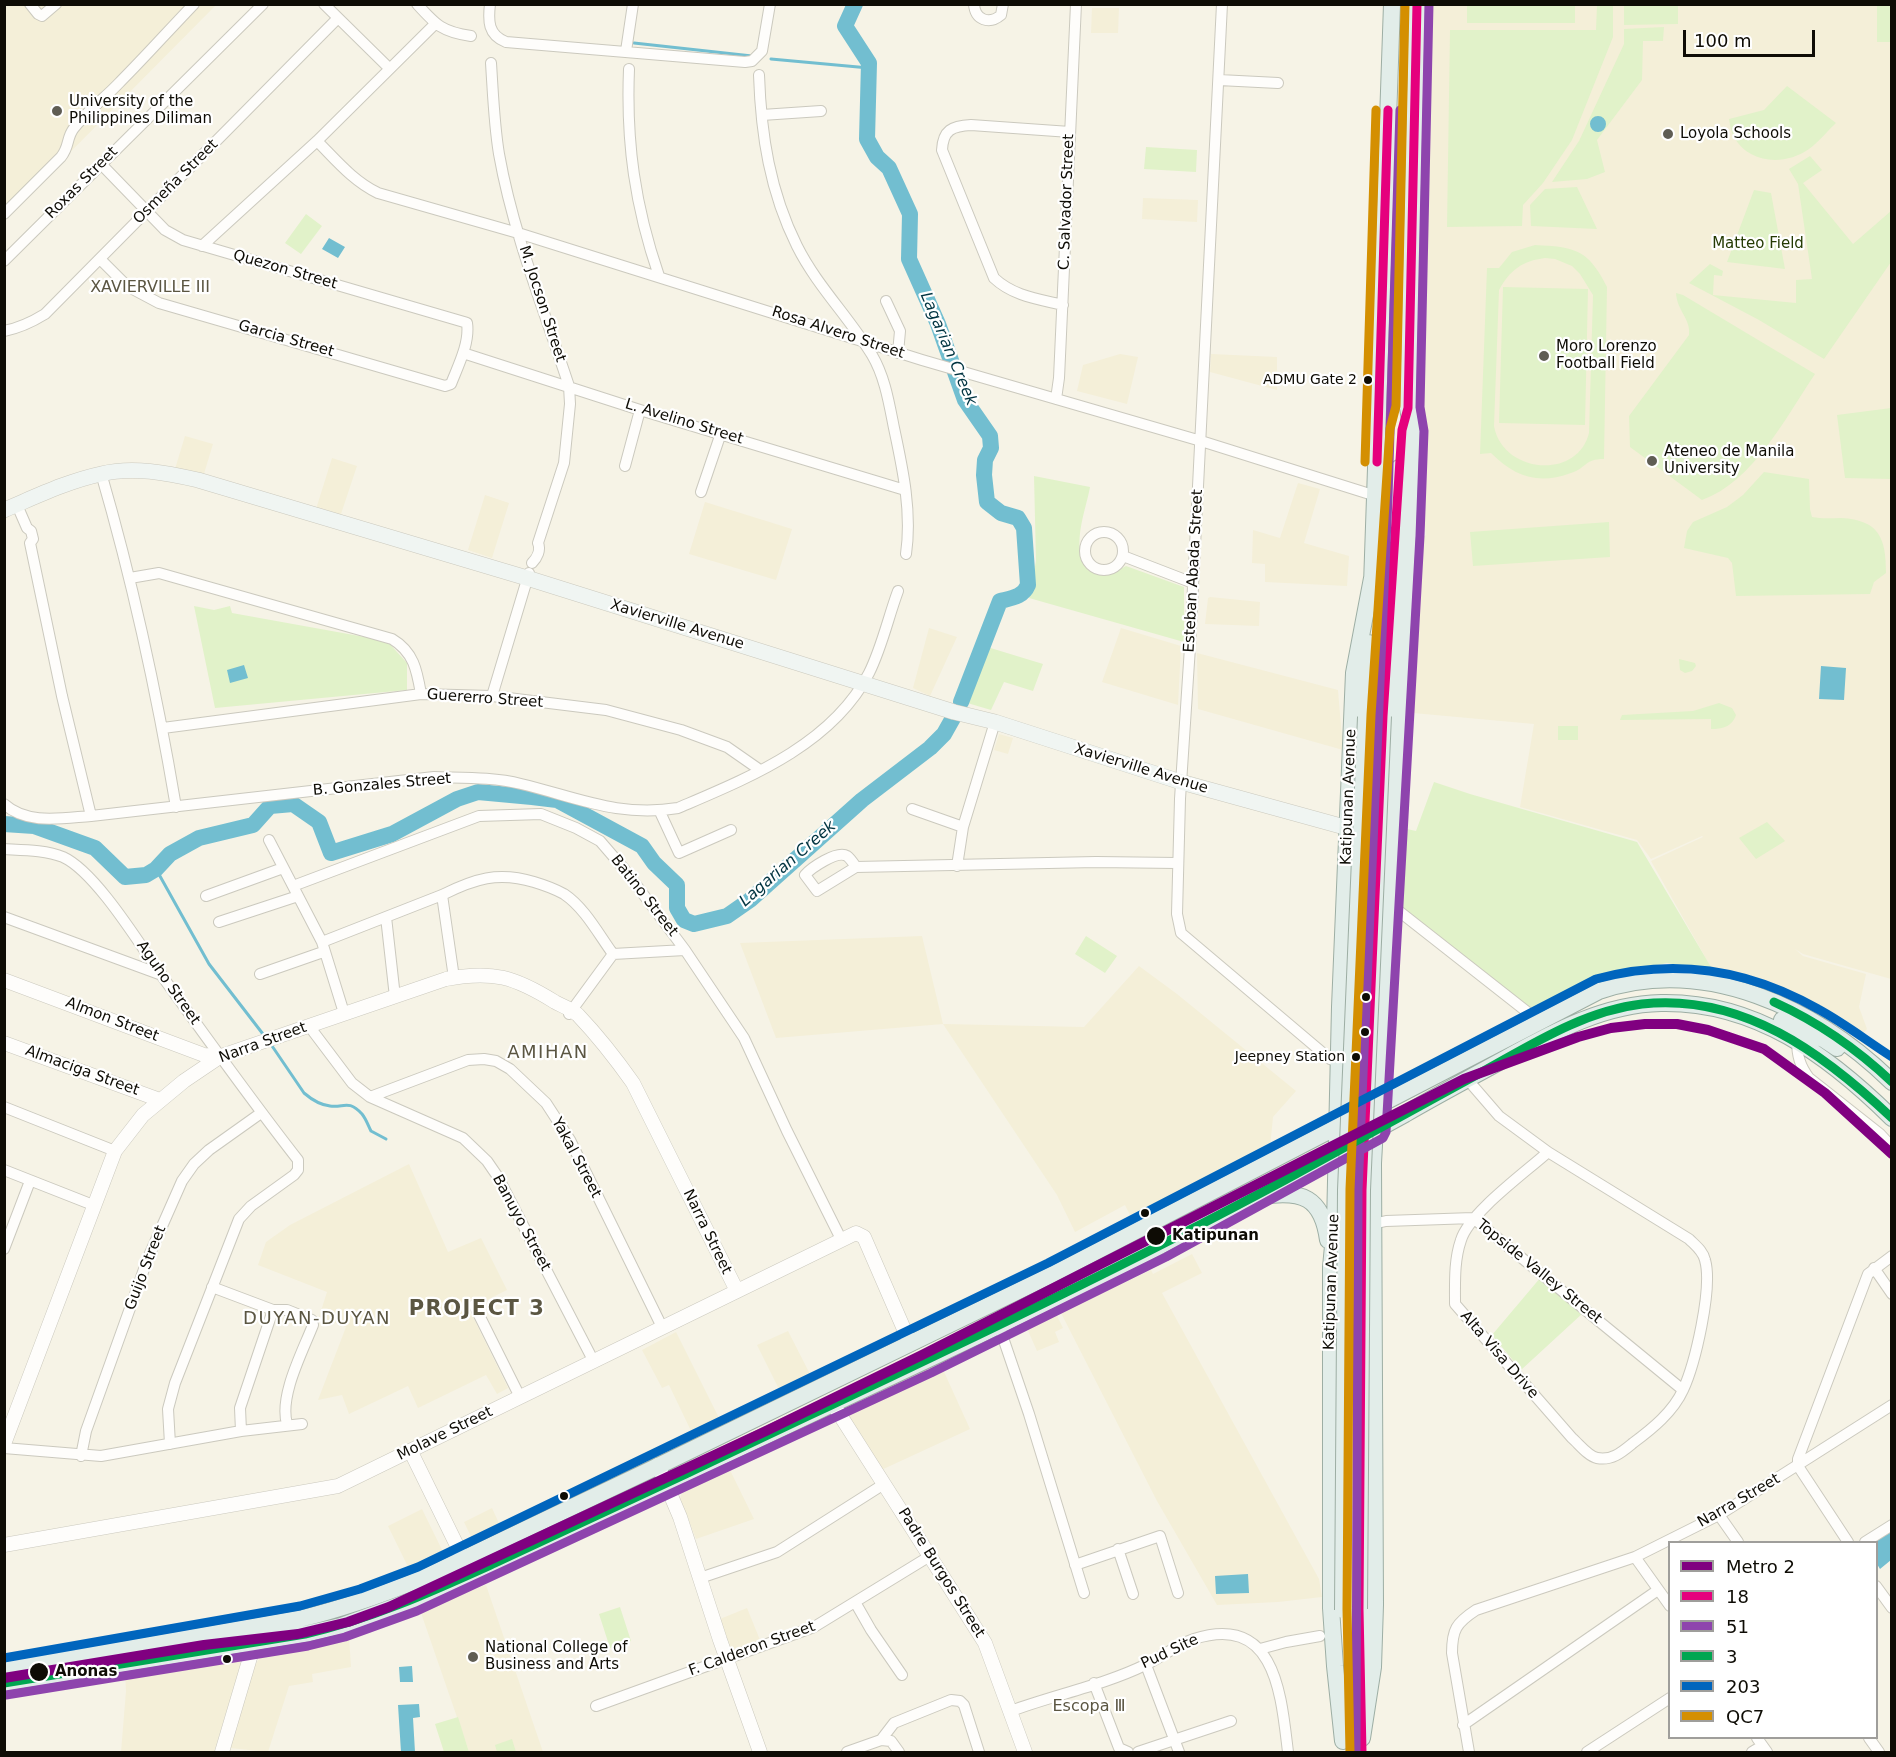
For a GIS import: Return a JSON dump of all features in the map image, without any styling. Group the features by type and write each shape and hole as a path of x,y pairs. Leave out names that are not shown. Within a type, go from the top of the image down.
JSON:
{"main road":[{"name":"Katipunan Avenue","path":"1344,1747 1346,1191 1376,496 1392,4"},
{"name":"Katipunan Avenue","path":"1362,1745 1373,1667 1375,1605 1373,1163 1412,431 1408,408 1417,4"},
{"name":"Katipunan Avenue","path":"1362,1745 1359,1609 1361,1225 1383,716 1402,430 1408,408"},
{"name":"Xavierville Avenue","path":"11,507 101,473 148,471 198,480 527,578 1180,782 1348,828"},
{"name":"Katipunan Avenue","path":"1344,1747 1331,1608 1330,1304 1335,1225 1340,1018 1354,673 1373,573"},
{"path":"1342,971 1346,980 1351,984 1363,987 1378,980 1383,972"},
{"path":"4,1683 257,1634 371,1599 423,1578 989,1306 1599,991 1620,984 1659,979 1693,980 1739,990 1802,1013 1892,1071"},
{"path":"1587,1017 1597,1008 1629,996 1655,992 1697,995 1740,1006 1786,1022 1826,1040 1873,1073 1892,1082"},
{"path":"4,1670 257,1634 341,1626 413,1600 999,1326 1160,1246 1532,1043 1587,1017 1659,1003 1696,1005 1737,1014 1774,1028 1797,1040 1861,1088 1892,1119"},
{"path":"1340,1018 1380,1020"},
{"path":"1849,1045 1892,1082"},
{"path":"1302,1146 1322,1127 1338,1090"},
{"path":"1373,1163 1383,1137 1396,1119"},
{"path":"1252,1197 1292,1193 1306,1198 1315,1205 1326,1226 1331,1267"},
{"path":"1335,1225 1373,1224"},
{"path":"1330,1304 1346,1313 1354,1314 1362,1312 1373,1298"},
{"path":"989,1306 999,1326"},
{"path":"1330,1332 1346,1321 1360,1321 1373,1325"}],"street":[{"path":"30,4 42,16 57,4"},
{"path":"4,214 67,150 69,136 73,129 98,101 118,85 194,4"},
{"name":"Roxas Street","path":"4,261 264,4"},
{"path":"324,4 389,68"},
{"path":"417,4 435,24 451,33 471,36"},
{"path":"490,4 490,28 493,34 506,42 745,62 752,61 762,51 770,4"},
{"path":"626,51 633,4"},
{"path":"974,4 976,14 988,21 1001,15 1003,4"},
{"name":"C. Salvador Street","path":"1056,399 1059,378 1076,4"},
{"name":"Esteban Abada Street","path":"1222,4 1201,441 1180,782 1177,914 1181,933 1330,1059 1339,1062"},
{"name":"Osmeña Street","path":"4,331 16,329 45,314 338,18"},
{"path":"202,246 317,141 435,24"},
{"name":"M. Jocson Street","path":"491,63 499,153 518,233 569,386 570,404 564,463 538,543 540,548 527,578 492,696"},
{"path":"629,69 628,115 634,181 642,220 659,276"},
{"path":"759,75 765,144 772,183 780,207 797,248 819,283 878,365 886,390 905,490 909,533 906,554"},
{"path":"1219,80 1278,83"},
{"path":"762,115 821,111"},
{"path":"1062,305 1017,294 1004,288 994,278 942,150 943,139 957,126 1070,132"},
{"name":"Rosa Alvero Street","path":"317,141 352,177 378,193 518,233 862,341 1201,441 1376,496"},
{"name":"Quezon Street","path":"101,164 165,230 183,240 467,323 463,352"},
{"name":"Garcia Street","path":"100,259 127,286 159,303 446,386 451,384 463,352"},
{"path":"886,301 900,331 898,352"},
{"name":"L. Avelino Street","path":"463,352 640,410 905,490"},
{"path":"625,466 640,410"},
{"path":"701,492 721,434"},
{"path":"101,473 130,578 163,728 176,807"},
{"path":"11,507 31,531 33,539 30,543 90,816"},
{"path":"1123,556 1193,583"},
{"path":"130,578 159,573 392,639 402,645 416,666 422,694"},
{"name":"B. Gonzales Street","path":"8,807 27,817 44,819 90,816 434,777 519,783 628,811 660,812 678,808 783,758 835,718 868,674 898,591"},
{"name":"Guererro Street","path":"163,728 422,694 492,696 606,710 681,730 727,747 760,770"},
{"path":"957,866 963,827 995,723"},
{"path":"912,809 963,827"},
{"path":"660,812 679,853 731,830"},
{"name":"Batino Street","path":"219,922 479,816 541,814 576,828 600,841 625,870 685,950 744,1038 841,1239"},
{"path":"269,840 322,947 344,1013"},
{"name":"Aguho Street","path":"4,849 42,852 64,857 87,874 122,918 261,1113 298,1160 298,1170 294,1175 251,1206 238,1219 213,1285"},
{"path":"856,867 1096,862 1177,863"},
{"path":"206,896 283,868"},
{"path":"261,974 460,886 483,878 504,876 546,886 564,894 580,909 613,954"},
{"path":"442,895 454,978"},
{"path":"1386,901 1540,1022"},
{"path":"4,917 162,975"},
{"path":"386,917 395,997"},
{"path":"568,1010 613,954 685,950"},
{"name":"Narra Street","path":"4,1446 93,1205 116,1151 143,1115 184,1081 220,1056 454,978 485,975 509,978 529,986 582,1021 614,1056 633,1083 736,1291"},
{"name":"Almon Street","path":"4,980 204,1055 220,1056"},
{"name":"Banuyo Street","path":"309,1026 352,1083 369,1097 463,1138 487,1161 498,1177 593,1360"},
{"path":"1797,1040 1797,1054 1801,1067 1809,1078 1880,1134 1892,1147"},
{"name":"Almaciga Street","path":"4,1043 160,1100"},
{"name":"Yakal Street","path":"369,1097 468,1060 496,1061 510,1069 546,1103 570,1140 662,1327"},
{"path":"1467,1079 1499,1116 1548,1152 1689,1239 1700,1249 1706,1261 1707,1293 1699,1336 1683,1390"},
{"path":"4,1107 116,1151"},
{"name":"Guijo Street","path":"81,1456 86,1431 148,1258 182,1181 194,1164 209,1150 261,1113"},
{"name":"Alta Visa Drive","path":"1548,1152 1473,1218 1461,1238 1455,1268 1455,1304 1572,1438 1594,1458 1605,1459 1617,1456 1649,1431 1672,1408 1683,1390"},
{"path":"4,1170 93,1205"},
{"path":"4,1249 30,1180"},
{"name":"Topside Valley Street","path":"1373,1224 1386,1221 1473,1218 1683,1390"},
{"name":"Molave Street","path":"5,1544 321,1490 346,1483 856,1233 864,1236 910,1343"},
{"path":"1883,1262 1892,1294"},
{"name":"Narra Street","path":"1463,1725 1452,1653 1452,1637 1460,1620 1476,1610 1635,1557 1719,1515 1798,1466 1798,1459 1868,1274 1883,1262"},
{"path":"170,1444 168,1409 175,1383 213,1285 273,1310 287,1310 310,1318 313,1322 288,1392 285,1415 287,1424"},
{"path":"474,1305 520,1397"},
{"path":"241,1431 240,1408 273,1310"},
{"path":"999,1326 1029,1414 1084,1593"},
{"name":"Padre Burgos Street","path":"833,1404 986,1643 1026,1752"},
{"path":"1847,1541 1798,1466 1892,1405"},
{"path":"4,1446 81,1456 111,1455 241,1431 302,1424"},
{"path":"411,1452 471,1573"},
{"path":"658,1466 680,1517 760,1752"},
{"path":"700,1578 777,1552 884,1484"},
{"path":"1719,1515 1737,1541"},
{"path":"1867,1541 1892,1525"},
{"path":"1075,1565 1160,1536 1178,1593"},
{"path":"1118,1549 1133,1594"},
{"name":"F. Calderon Street","path":"596,1706 814,1627 930,1556"},
{"path":"1635,1557 1668,1603"},
{"path":"1878,1589 1892,1608"},
{"path":"1469,1752 1463,1725 1658,1590"},
{"path":"855,1602 902,1675"},
{"path":"222,1752 257,1634"},
{"name":"Pud Site","path":"1011,1711 1146,1665 1193,1639 1215,1634 1244,1639 1260,1649"},
{"path":"1288,1752 1280,1692 1268,1659 1260,1649 1320,1636"},
{"path":"1146,1665 1179,1752"},
{"path":"1094,1683 1119,1748 1128,1752"},
{"path":"1587,1752 1668,1699"},
{"path":"880,1740 894,1723 951,1700 960,1701 964,1705 979,1752"},
{"path":"1138,1752 1231,1721"},
{"path":"1870,1739 1879,1752"},
{"path":"847,1752 880,1740 891,1741 898,1752"},
{"path":"1752,1752 1762,1745"}],"shaded area":[{"name":"University of the Philippines Diliman","path":"5,5 216,5 5,218"},
{"name":"Ateneo de Manila University","path":"1423,5 1891,5 1891,979 1803,954 1795,949 1803,956 1866,974 1859,1007 1867,1029 1862,1035 1803,1001 1713,971 1651,861 1702,836 1651,859 1637,840 1520,807 1534,724 1402,712 1415,542 1426,535 1425,527 1412,519"},
{"path":"1092,8 1119,8 1118,33 1091,33"},
{"path":"1143,198 1198,200 1197,222 1142,219"},
{"path":"1120,354 1138,357 1127,404 1077,391 1083,365"},
{"path":"1211,354 1277,357 1277,390 1210,372"},
{"path":"185,436 213,444 203,477 175,469"},
{"path":"332,458 357,466 340,517 316,509"},
{"path":"1298,483 1320,489 1304,543 1349,556 1347,586 1265,582 1265,564 1252,563 1253,530 1280,538"},
{"path":"485,495 509,503 492,558 468,550"},
{"path":"705,502 792,529 776,580 689,554"},
{"path":"1210,597 1260,602 1259,626 1205,624"},
{"path":"929,628 957,637 930,696 913,688"},
{"path":"1121,628 1181,646 1178,705 1102,682"},
{"path":"1197,653 1338,690 1343,750 1198,709"},
{"path":"999,734 1013,738 1008,754 994,750"},
{"path":"922,936 943,1024 776,1038 740,943"},
{"path":"1139,966 1296,1091 1273,1117 1270,1147 1130,1215 1125,1205 1075,1232 1057,1195 943,1024 1084,1027"},
{"path":"409,1164 448,1252 481,1238 507,1290 469,1309 508,1388 497,1394 486,1375 418,1408 408,1386 349,1414 342,1395 318,1400 346,1327 319,1317 327,1292 258,1265 266,1242 290,1225"},
{"path":"1192,1254 1202,1273 1162,1293 1319,1579 1322,1597 1217,1605 1157,1501 1061,1313 1151,1270 1153,1274"},
{"path":"1054,1310 1063,1328 1055,1332 1059,1342 1037,1351 1025,1324"},
{"path":"788,1331 812,1378 781,1393 757,1345"},
{"path":"676,1332 721,1422 693,1435 669,1385 662,1388 642,1350"},
{"path":"940,1363 970,1429 879,1471 844,1409"},
{"path":"728,1466 754,1519 696,1539 680,1498 685,1486"},
{"path":"492,1508 503,1532 475,1545 464,1522"},
{"path":"422,1509 445,1556 411,1573 388,1526"},
{"name":"National College of Business and Arts","path":"486,1585 543,1752 469,1752 420,1610"},
{"path":"747,1608 760,1640 732,1651 720,1619"},
{"path":"349,1636 351,1667 312,1674 313,1682 289,1686 268,1752 230,1748 255,1665 265,1650"},
{"path":"233,1654 240,1657 241,1664 214,1752 121,1752 126,1691 125,1672"}],"green space":[{"path":"1467,5 1575,5 1575,23 1467,23"},
{"path":"1597,5 1613,5 1613,37 1572,140 1543,183 1523,205 1522,226 1447,227 1450,30 1596,30"},
{"path":"1624,5 1678,5 1678,24 1624,25"},
{"path":"1877,5 1891,5 1891,42 1877,42"},
{"path":"1664,27 1663,41 1643,41 1642,80 1597,140 1605,172 1587,179 1552,182 1579,141 1624,44 1624,29"},
{"path":"1787,86 1836,123 1809,149 1789,158 1768,160 1749,153 1734,137 1729,119 1764,110"},
{"path":"1146,147 1197,150 1196,172 1144,169"},
{"path":"1810,156 1822,170 1803,183 1853,244 1891,211 1891,262 1824,359 1759,320 1689,283 1710,264 1723,271 1722,276 1714,275 1713,295 1796,303 1796,280 1812,279 1798,184 1789,169"},
{"path":"1577,187 1597,229 1531,226 1530,205 1545,189"},
{"name":"Matteo Field","path":"1754,190 1771,193 1785,269 1727,262"},
{"path":"306,214 322,226 301,254 285,243"},
{"path":"1535,245 1560,247 1579,252 1593,265 1607,287 1604,459 1593,460 1576,471 1559,477 1528,476 1509,468 1491,453 1480,454 1487,268 1499,268 1512,252","holes":["1545,258 1555,259 1572,266 1593,295 1589,433 1582,448 1570,459 1556,464 1540,465 1524,462 1511,454 1500,442 1494,426 1499,290 1512,272 1523,264"]},
{"name":"Moro Lorenzo Football Field","path":"1503,287 1588,289 1585,425 1499,423"},
{"path":"1676,293 1815,374 1780,428 1753,464 1720,491 1702,500 1630,447 1629,416 1689,335 1688,324"},
{"path":"1891,408 1891,479 1845,478 1837,415"},
{"path":"1764,472 1809,479 1812,517 1854,520 1872,527 1882,541 1886,573 1874,582 1870,594 1736,596 1732,563 1728,558 1684,548 1687,531 1693,522 1727,507 1743,495"},
{"path":"1034,476 1090,487 1080,533 1081,556 1086,565 1103,573 1115,572 1126,566 1184,587 1184,642 1029,598 1036,561"},
{"path":"1609,522 1610,557 1473,566 1470,532"},
{"path":"194,606 214,610 230,606 232,613 387,641 407,663 407,690 215,708"},
{"path":"984,646 1043,664 1033,691 1004,682 991,710 964,702"},
{"path":"1679,659 1695,663 1696,666 1692,671 1685,673 1680,670"},
{"path":"1719,703 1732,708 1736,715 1729,725 1719,728 1711,729 1711,719 1620,720 1622,715 1693,711"},
{"path":"1558,726 1578,726 1578,740 1558,740"},
{"path":"1434,782 1637,842 1714,972 1667,963 1626,971 1593,984 1585,982 1532,1014 1392,901 1398,827 1416,831"},
{"path":"1767,822 1785,841 1756,859 1739,838"},
{"path":"1086,936 1117,956 1105,973 1075,954"},
{"path":"1541,1277 1583,1313 1521,1370 1492,1335"},
{"path":"620,1607 631,1641 610,1648 599,1614"},
{"path":"458,1717 469,1752 444,1752 435,1724"},
{"path":"512,1739 516,1752 497,1752 495,1745"}],"water":[{"path":"1595,116 1601,116 1606,124 1604,130 1595,132 1590,127 1590,121"},
{"path":"329,238 345,247 338,258 322,249"},
{"path":"244,665 248,678 230,683 227,670"},
{"path":"1821,666 1846,668 1844,700 1819,699"},
{"path":"1891,1532 1891,1560 1880,1569 1878,1541 1876,1541"},
{"path":"1248,1574 1249,1593 1216,1594 1215,1576"},
{"path":"412,1666 413,1682 400,1682 399,1667"},
{"path":"419,1704 420,1717 413,1718 415,1752 401,1752 398,1705"}],"waterway":[{"name":"Lagarian Creek","path":"855,4 845,26 869,63 867,139 877,157 889,168 910,214 909,259 938,324 965,400 990,436 991,448 985,460 984,475 987,502 1001,513 1018,518 1024,528 1028,585 1020,595 1000,601 961,702"},
{"path":"634,43 752,56"},
{"path":"771,59 869,68"},
{"name":"Lagarian Creek","path":"4,824 34,826 95,848 125,877 146,875 156,869 170,854 199,838 253,825 270,806 293,804 319,822 331,853 392,834 457,799 478,792 557,800 642,846 654,863 677,885 677,908 684,920 694,924 727,916 750,900 862,800 930,748 944,734 953,718"},
{"path":"156,869 209,964 266,1038"},
{"path":"270,1043 304,1093 327,1105 349,1105 357,1109 371,1131 386,1139"}],"metro line":[{"name":"2","path":"4,1678 204,1645 298,1634 348,1622 389,1607 766,1431 922,1355 1464,1079 1578,1037 1611,1028 1645,1024 1677,1024 1708,1030 1764,1049 1825,1093 1892,1154"}],"transit line":[{"name":"QC7","path":"1350,1752 1347,1609 1350,1189 1371,715 1390,429 1396,406 1405,4"},
{"name":"18","path":"1362,1752 1359,1609 1362,1190 1383,716 1402,430 1408,408 1417,4"},
{"name":"51","path":"6,1695 308,1646 345,1637 417,1611 931,1373 1166,1257 1383,1138 1386,1132 1420,536 1424,431 1420,407 1429,4"},
{"name":"QC7","path":"1365,462 1376,110"},
{"name":"18","path":"1377,462 1388,110"},
{"name":"51","path":"1356,1752 1358,1190 1388,497 1400,110"},
{"name":"203","path":"4,1658 300,1606 360,1589 418,1567 1048,1263 1596,979 1653,969 1710,971 1737,976 1792,995 1846,1026 1892,1057"},
{"name":"3","path":"1774,1002 1836,1037 1892,1082"},
{"name":"3","path":"4,1683 305,1634 354,1621 425,1594 688,1473 1138,1257 1285,1180 1538,1041 1599,1014 1642,1004 1679,1003 1714,1008 1747,1018 1779,1032 1809,1050 1838,1071 1892,1118"}],"place":[{"name":"University of the Philippines Diliman","path":"57,111"},
{"name":"Loyola Schools","path":"1668,134"},
{"name":"Moro Lorenzo Football Field","path":"1544,356"},
{"name":"ADMU Gate 2","path":"1368,380"},
{"name":"Ateneo de Manila University","path":"1652,461"},
{"name":"Jeepney Station","path":"1356,1057"},
{"name":"Katipunan","path":"1156,1236"},
{"name":"National College of Business and Arts","path":"473,1657"},
{"name":"Anonas","path":"39,1672"}],"district":[{"name":"XAVIERVILLE III","path":"150,288"},
{"name":"AMIHAN","path":"548,1053"},
{"name":"PROJECT 3","path":"477,1310"},
{"name":"DUYAN-DUYAN","path":"317,1319"},
{"name":"Escopa Ⅲ","path":"1089,1707"}]}
